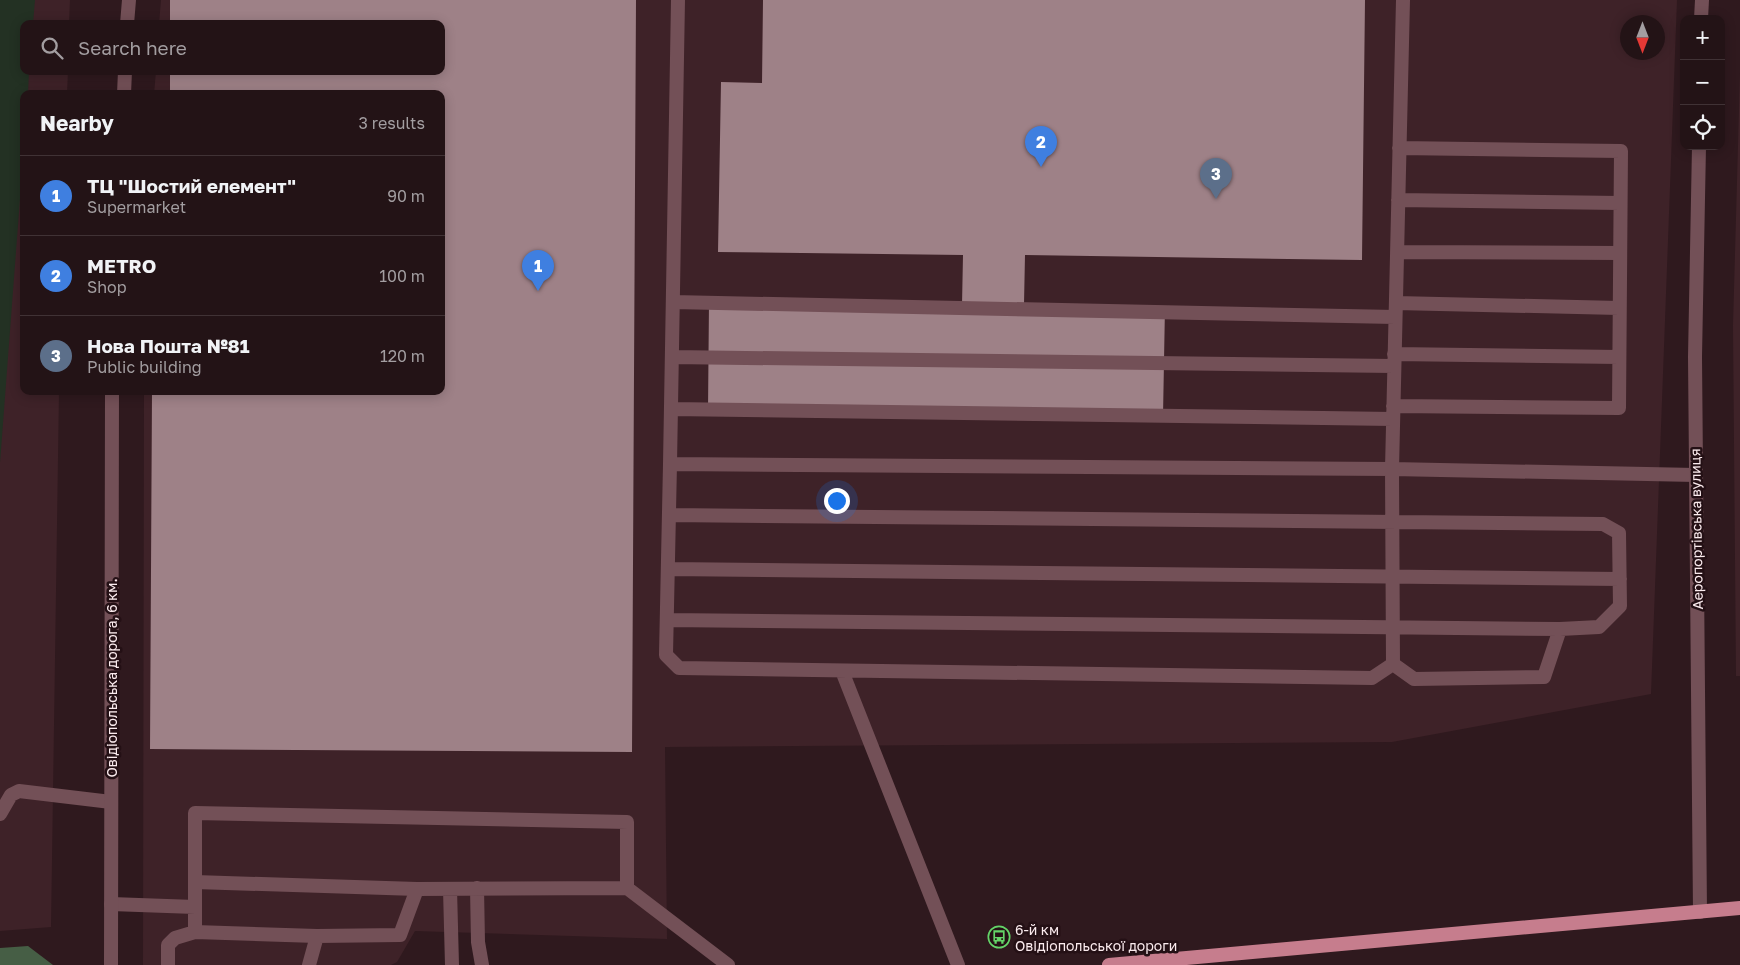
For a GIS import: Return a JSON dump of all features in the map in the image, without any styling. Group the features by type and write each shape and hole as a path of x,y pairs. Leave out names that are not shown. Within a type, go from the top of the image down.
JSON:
{"main road":[{"path":"1108,965 1740,908"}],"street":[{"path":"128,20 129,0"},
{"path":"678,0 666,655 679,668 1372,678 1393,664"},
{"path":"1393,664 1392,469 1403,0"},
{"path":"1701,15 1702,0"},
{"path":"124,90 125,75"},
{"path":"671,409 1393,412 1619,408 1621,151 1399,148"},
{"name":"Аеропортівська вулиця","path":"1699,150 1695,356 1700,912"},
{"path":"1398,200 1620,203"},
{"path":"1397,252 1620,253"},
{"path":"673,302 1396,310 1619,308"},
{"path":"672,356 1394,360 1619,357"},
{"name":"Овідіопольська дорога, 6 км.","path":"111,965 112,395"},
{"path":"670,464 1392,469 1696,475"},
{"path":"667,620 1560,629 1599,627 1620,606 1619,533 1604,524 669,515"},
{"path":"668,569 1620,579"},
{"path":"1393,664 1414,679 1544,677 1560,629"},
{"path":"842,671 958,965"},
{"path":"0,814 11,795 19,791 111,802"},
{"path":"195,932 196,813 627,822 627,888"},
{"path":"196,882 417,889 627,888 728,965"},
{"path":"477,888 478,942 482,965"},
{"path":"168,965 168,945 175,938 195,932 318,936 400,935 417,889"},
{"path":"450,889 452,965"},
{"path":"111,904 195,907"},
{"path":"309,965 318,936"}],"shaded area":[{"path":"0,0 70,0 69,20 20,20 20,75 68,75 67,90 20,90 20,395 59,395 51,927 0,931"},
{"path":"161,0 1677,0 1651,694 1392,742 665,747 667,939 415,931 397,962 391,965 143,965 144,395 445,395 445,90 154,90 156,75 445,75 445,20 159,20"},
{"path":"1740,73 1740,676 1736,676 1733,326"}],"green space":[{"path":"0,0 35,0 33,20 20,20 20,75 29,75 28,90 20,90 20,199 0,463"},
{"path":"28,946 53,965 0,965 0,948"}],"building":[{"path":"170,0 636,0 632,752 150,749 152,395 445,395 445,90 170,90 170,75 445,75 445,20 170,20"},
{"path":"763,0 1365,0 1362,260 1025,255 1024,304 1165,306 1163,416 708,410 709,301 962,305 963,255 718,252 721,82 762,83"}],"place":[{"name":"METRO","path":"1041,167"},
{"name":"Нова Пошта №81","path":"1216,199"},
{"name":"ТЦ \"Шостий елемент\"","path":"538,291"},
{"name":"6-й км Овідіопольської дороги","path":"999,937"}]}
